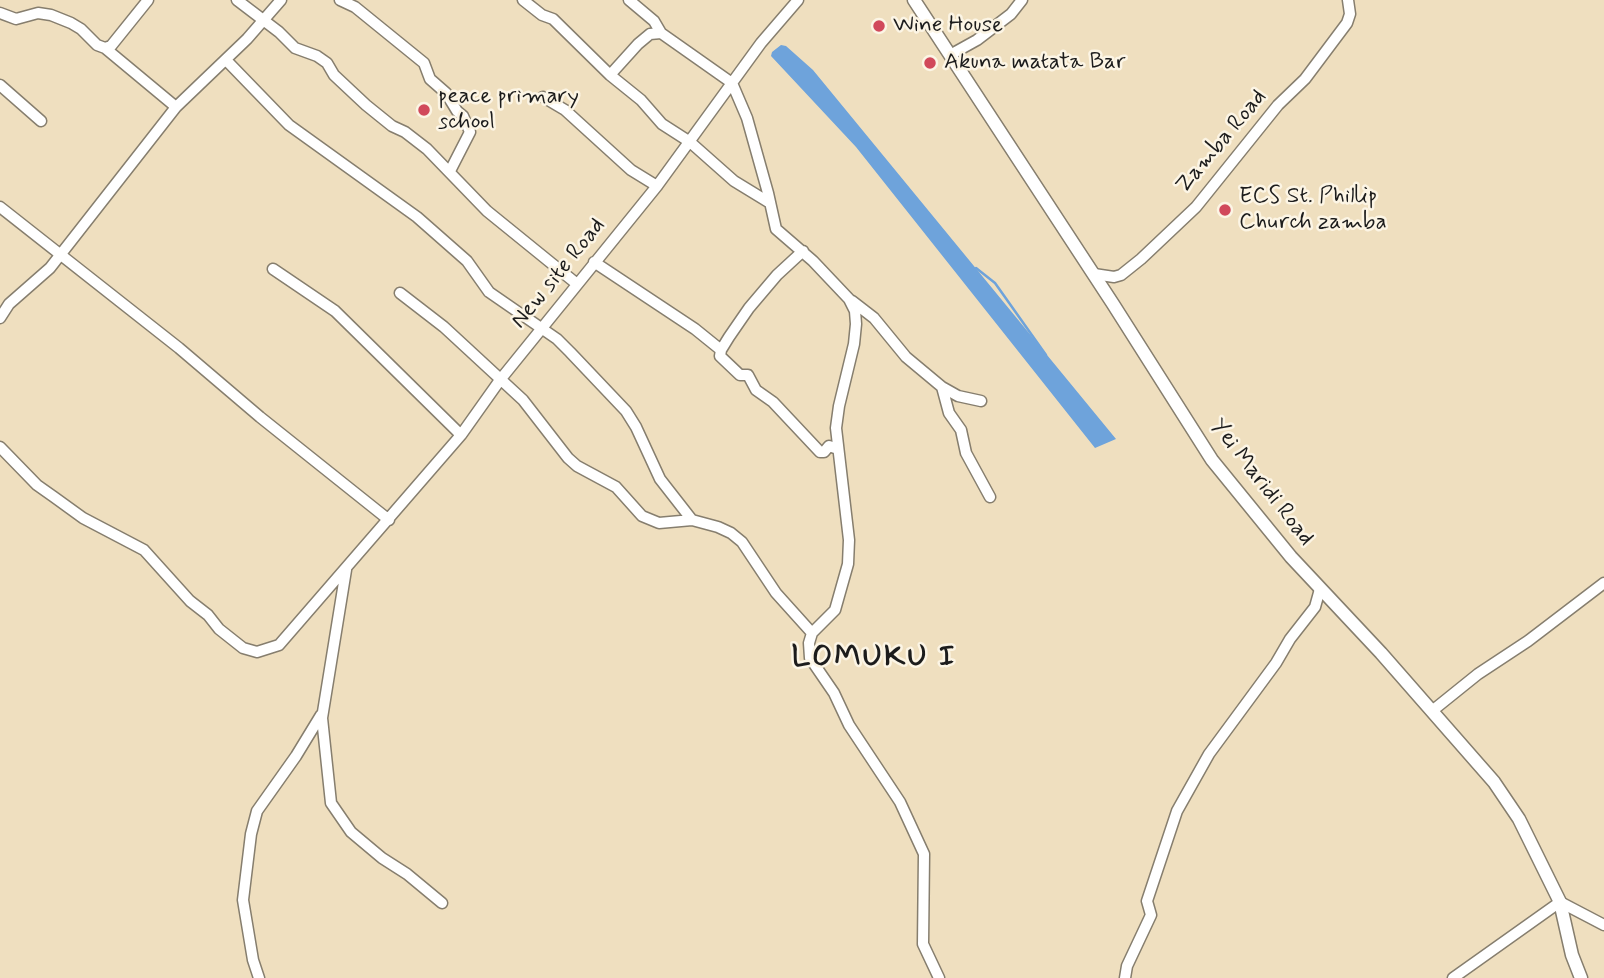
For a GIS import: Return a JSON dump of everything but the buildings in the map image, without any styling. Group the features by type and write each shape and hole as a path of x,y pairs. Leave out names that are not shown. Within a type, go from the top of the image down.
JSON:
{"main road":[{"name":"Yei Maridi Road","path":"914,0 1212,460 1282,547 1381,653 1494,782 1519,818 1560,902 1572,956 1581,978"}],"street":[{"path":"105,48 111,46 148,0"},
{"path":"237,0 295,48 327,63 334,75 366,105 427,149 487,211 577,284"},
{"path":"0,318 9,304 50,268 176,107 226,60 281,0"},
{"path":"341,0 355,7 424,63 430,79 446,93 463,116 470,132 450,171"},
{"path":"523,0 542,15 553,19 610,75 641,100 662,124 690,142 734,181 770,203"},
{"path":"629,0 654,22 661,33 732,83 747,118 776,229 803,251 849,299 874,318 906,357 942,387 958,396 981,401"},
{"name":"New site Road","path":"0,447 37,485 69,508 144,550 190,601 243,648 257,652 279,645 461,435 500,380 657,186 761,43 798,0"},
{"path":"950,55 977,40 1011,14 1022,0"},
{"name":"Zamba Road","path":"1094,274 1114,277 1121,275 1196,207 1278,105 1305,79 1347,23 1350,14 1348,0"},
{"path":"0,13 16,19 38,13 51,15 81,29 97,45 105,48 176,107"},
{"path":"610,75 650,34 661,33"},
{"path":"226,60 289,125 418,217 467,261 489,292 570,352 626,411 660,479 692,520"},
{"path":"0,85 41,121"},
{"path":"543,97 565,110 625,164 657,186"},
{"path":"0,207 389,520"},
{"path":"721,351 748,308 790,261 803,251"},
{"path":"594,262 695,328 721,351 723,359 740,376 748,375 756,390 773,402 820,452 824,452 829,446 838,449"},
{"path":"273,269 335,312 461,435"},
{"path":"400,293 444,327 534,412 568,458 577,466 616,487 642,516 659,523 692,520 718,527 742,542 776,593 812,633"},
{"path":"849,299 855,311 854,344 836,428 849,540 848,564 835,610 812,633 809,650 813,665 835,693 849,726 900,802 924,854 923,944 939,978"},
{"path":"942,387 949,413 961,430 966,453 989,497"},
{"path":"346,570 323,713 323,738 331,803 351,832 442,904"},
{"path":"1432,711 1478,674 1528,641 1604,583"},
{"path":"1125,978 1127,966 1151,915 1147,901 1177,811 1209,754 1315,607 1320,589"},
{"path":"259,978 253,960 243,900 251,834 257,811 323,713"},
{"path":"1452,978 1560,902 1604,925"}],"water":[{"path":"781,45 786,46 813,70 1116,439 1095,448 856,147 771,56"}],"waterway":[{"path":"976,268 995,283 1046,355"}],"place":[{"name":"Wine House","path":"879,26"},
{"name":"Akuna matata Bar","path":"930,63"},
{"name":"peace primary school","path":"424,110"},
{"name":"ECS St. Phillip Church zamba","path":"1225,210"}],"district":[{"name":"LOMUKU I","path":"874,659"}]}
